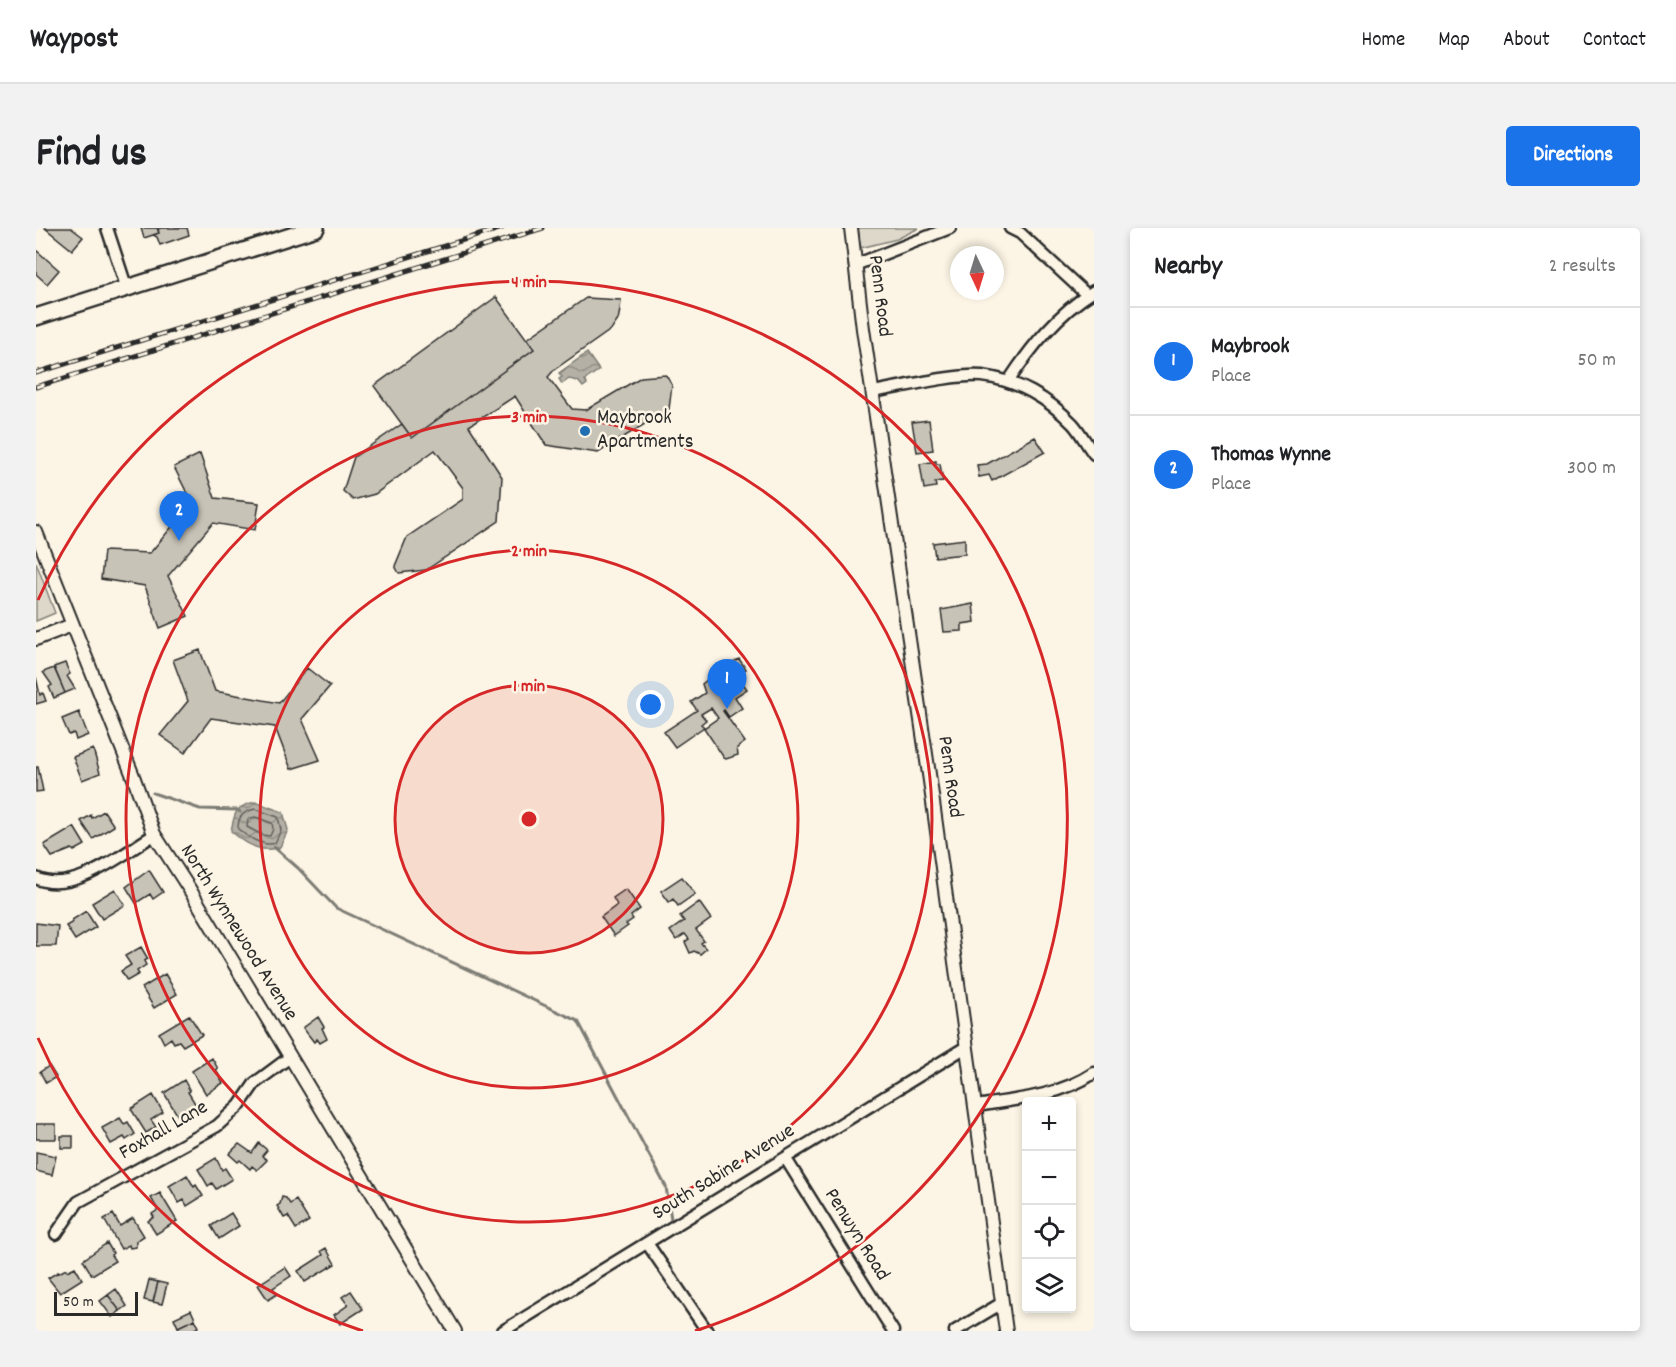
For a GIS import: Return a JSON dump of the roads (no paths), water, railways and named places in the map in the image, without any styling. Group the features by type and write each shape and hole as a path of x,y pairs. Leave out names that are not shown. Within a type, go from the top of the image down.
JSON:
{"main road":[{"path":"36,317 316,228"}],"street":[{"path":"107,228 127,289"},
{"name":"Penn Road","path":"851,228 1006,1331"},
{"path":"855,266 950,228"},
{"path":"1008,382 1028,351 1052,325 1090,293 1020,233 1010,228"},
{"path":"873,392 959,377 981,376 1008,382 1035,393 1050,404 1074,426 1094,454"},
{"name":"North Wynnewood Avenue","path":"36,532 133,776 154,835 190,890 455,1331"},
{"path":"36,639 72,625"},
{"path":"36,878 60,882 83,878 154,835"},
{"name":"South Sabine Avenue","path":"503,1331 966,1047"},
{"name":"Foxhall Lane","path":"56,1234 78,1202 217,1126 239,1106 255,1083 290,1057"},
{"path":"975,1106 1064,1089 1094,1073"},
{"name":"Penwyn Road","path":"786,1159 893,1331"},
{"path":"647,1243 707,1331"},
{"path":"955,1331 1002,1303"}],"water":[{"path":"587,353 599,370 585,380 587,384 583,387 578,381 569,379 562,384 559,379 562,377 559,373"},
{"path":"255,802 283,812 288,830 280,847 260,848 242,840 231,831 237,811"}],"waterway":[{"path":"153,793 200,809 238,810 240,812"},
{"path":"274,847 298,868 336,908 578,1021 666,1187 671,1219"}],"railway":[{"path":"36,373 502,228"},
{"path":"36,387 543,228"}],"place":[{"name":"Maybrook Apartments","path":"585,431"},
{"name":"Thomas Wynne","path":"179,541"},
{"name":"Maybrook","path":"727,709"}]}
